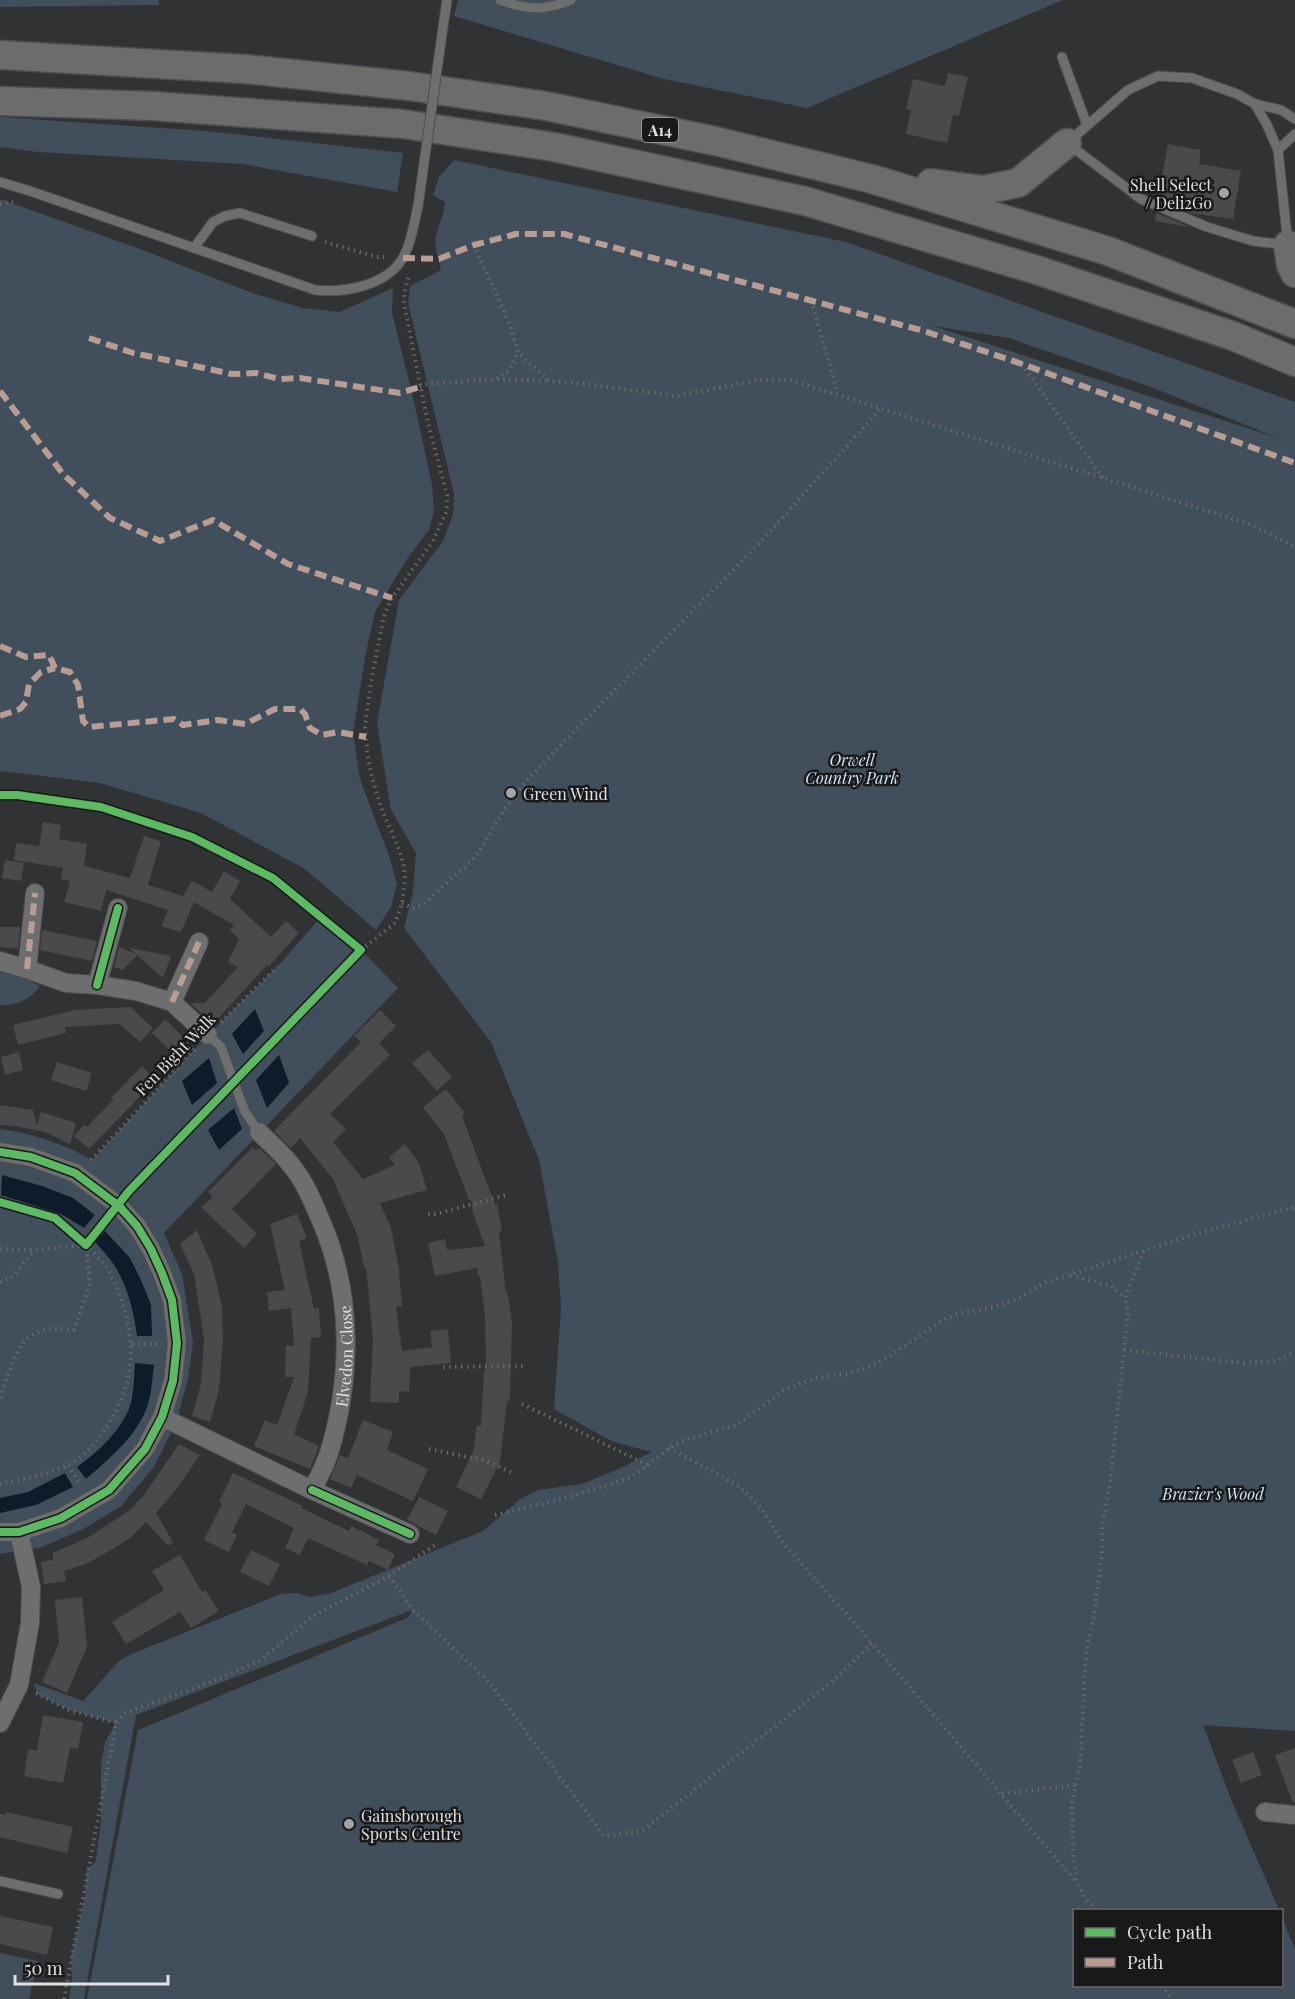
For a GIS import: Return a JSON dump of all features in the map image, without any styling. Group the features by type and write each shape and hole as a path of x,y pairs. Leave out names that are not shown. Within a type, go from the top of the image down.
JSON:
{"highway":[{"name":"A14","path":"0,55 246,69 409,86 546,106 715,141 872,179 1108,251 1295,324"},
{"name":"A14","path":"0,101 154,106 403,124 554,147 806,201 1048,273 1233,336 1295,362"},
{"name":"A14","path":"872,179 941,183 983,190 1018,183 1077,134"},
{"path":"1288,245 1291,265 1295,273"}],"street":[{"path":"27,969 35,893"},
{"path":"97,984 118,908"},
{"path":"172,1002 199,942"},
{"path":"0,961 66,983 97,984 136,991 172,1002 208,1035"},
{"name":"Elvedon Close","path":"259,1132 291,1165 310,1195 338,1268 343,1295 346,1320 341,1403 328,1454 312,1490"},
{"path":"0,1152 31,1157 75,1173 119,1206 137,1226 162,1273 171,1300 176,1336 173,1381 162,1417 145,1449 109,1490 61,1518 19,1532 0,1532"},
{"path":"162,1417 312,1490 410,1534"},
{"path":"0,1723 20,1684 30,1623 30,1587 19,1532"},
{"path":"1265,1812 1295,1815"}],"lane":[{"path":"0,182 315,290 336,292 356,289 375,281 394,268 403,258 411,238 418,207 447,0"},
{"path":"500,0 515,6 537,9 571,0"},
{"path":"1062,57 1077,134 1141,199 1216,230 1253,241 1288,245 1290,213 1278,150 1255,104"},
{"path":"1077,134 1128,90 1158,76 1192,78 1237,94 1255,104 1281,110 1295,119"},
{"path":"1278,150 1295,134"},
{"path":"194,248 213,222 225,216 240,213 312,236"},
{"path":"208,1035 221,1047 245,1112 259,1132"},
{"path":"0,1881 58,1894"}],"path":[{"path":"312,236 377,257 403,258"},
{"path":"474,245 510,325 518,352 550,381"},
{"path":"354,958 395,923 402,903 404,866 372,778 365,728 384,616 399,586 433,541 447,510 447,495 420,387 404,304 404,293 412,266"},
{"path":"810,301 838,393"},
{"path":"496,379 512,368 518,352"},
{"path":"1022,364 1103,478"},
{"path":"420,387 427,384 496,379 579,383 676,396 774,379 790,380 838,393 1253,525 1295,547"},
{"path":"402,903 413,908 425,903 476,856 524,783 766,536 881,408"},
{"path":"0,795 17,795 101,807 192,837 273,878 362,950"},
{"path":"428,1214 436,1214 506,1194"},
{"path":"495,1515 569,1497 630,1478 669,1448 687,1439 737,1425 783,1391 814,1378 847,1374 866,1368 890,1356 940,1322 957,1314 995,1307 1022,1297 1044,1283 1202,1232 1295,1207"},
{"path":"0,1249 34,1250 86,1245 93,1237"},
{"path":"0,1484 46,1474 68,1466 88,1452 120,1405 129,1375 132,1344 123,1307 109,1271 78,1238"},
{"path":"0,1398 22,1343 38,1331 56,1327 74,1330 90,1284 86,1245"},
{"path":"0,1282 12,1277 34,1250"},
{"path":"1077,1883 1073,1850 1072,1801 1080,1767 1086,1650 1094,1616 1102,1554 1102,1527 1111,1477 1128,1311 1125,1296 1144,1251"},
{"path":"1071,1275 1112,1286 1125,1296"},
{"path":"1124,1350 1243,1363 1277,1361 1295,1352"},
{"path":"443,1367 527,1366"},
{"path":"522,1404 648,1465"},
{"path":"669,1448 739,1486 761,1508 783,1544 873,1643 1002,1794 1077,1883 1094,1909"},
{"path":"429,1449 483,1460 511,1472"},
{"path":"64,1999 116,1723 124,1713 209,1683 261,1660 313,1616 389,1576 435,1545"},
{"path":"389,1576 413,1610 489,1682 604,1836 642,1831 834,1680 873,1643"},
{"path":"20,1684 69,1710 116,1723"},
{"path":"1002,1794 1075,1785"},
{"path":"1162,1987 1173,1999"}],"green space":[{"path":"0,0 159,0 159,5 0,7"},
{"path":"458,0 1063,0 807,108 664,79 454,16"},
{"path":"0,117 206,131 403,153 397,192 242,164 38,152 0,147"},
{"name":"Orwell Country Park","path":"454,160 846,242 1295,402 1295,1731 1203,1725 1231,1799 1279,1909 1073,1909 1073,1987 1283,1987 1283,1919 1295,1949 1295,1999 87,1999 138,1730 409,1617 412,1610 136,1715 84,1999 69,1999 72,1978 71,1958 85,1896 87,1869 96,1861 101,1821 101,1765 105,1742 116,1723 69,1710 37,1694 34,1683 83,1701 119,1661 132,1654 281,1594 297,1593 309,1597 331,1593 483,1531 519,1500 538,1490 582,1484 619,1469 651,1452 611,1441 554,1409 561,1307 558,1262 539,1160 491,1042 404,928 413,892 416,853 391,810 377,723 399,600 443,541 453,515 454,494 408,303 410,286 441,270 436,249 436,236 445,202 433,195 439,177","holes":["933,326 1009,338 1156,389 1278,438"]},
{"path":"0,199 140,249 255,294 303,308 340,312 393,288 392,312 432,485 434,512 429,530 407,559 375,612 353,733 360,779 397,884 391,907 376,930 305,869 201,813 100,783 0,771"},
{"path":"321,917 361,950 398,988 164,1233 182,1274 193,1343 188,1379 176,1423 154,1467 121,1506 82,1530 39,1548 0,1554 0,1129 48,1140 92,1160 208,1035 277,967"},
{"path":"0,972 20,976 40,986 23,1001 11,1005 0,1005"},
{"path":"0,1953 38,1961 29,1999 0,1999"}],"shaded area":[{"path":"255,1009 264,1031 243,1054 232,1034"},
{"path":"279,1055 289,1083 267,1108 256,1080"},
{"path":"209,1058 217,1083 192,1105 182,1081"},
{"path":"234,1108 242,1129 219,1150 208,1130"},
{"path":"2,1175 42,1186 73,1198 95,1215 84,1228 61,1214 1,1195"},
{"path":"105,1231 130,1258 141,1280 151,1305 152,1336 137,1336 124,1284 114,1265 95,1242"},
{"path":"135,1363 154,1365 147,1407 129,1438 86,1479 77,1467 93,1455 121,1424 130,1406"},
{"path":"65,1473 73,1487 36,1505 0,1513 0,1498 28,1492"}],"building":[{"path":"948,73 968,77 959,116 953,115 947,143 906,134 911,110 906,109 913,79 945,86"},
{"path":"1168,144 1201,150 1199,164 1241,171 1233,219 1190,213 1158,199"},
{"path":"1156,213 1188,226 1188,227 1155,221"},
{"path":"43,822 61,825 59,839 87,844 84,866 130,878 144,836 161,841 148,885 186,897 183,896 192,881 212,892 224,871 240,881 230,899 271,937 286,921 299,933 213,1024 190,1003 205,1003 238,967 228,962 239,939 230,930 234,925 194,902 181,932 161,926 168,910 106,890 101,911 64,902 70,881 61,879 63,868 14,860 16,843 39,846"},
{"path":"5,860 24,863 21,881 2,878"},
{"path":"0,927 20,927 18,948 0,947"},
{"path":"42,930 97,941 92,961 40,950"},
{"path":"119,947 136,954 130,948 171,956 163,978 137,955 123,970 114,967"},
{"path":"130,1007 153,1028 140,1042 120,1024 65,1027 66,1033 18,1045 13,1025 75,1010"},
{"path":"380,1010 396,1026 379,1043 390,1055 330,1114 346,1129 333,1142 363,1179 395,1165 389,1157 405,1144 419,1163 427,1190 380,1203 391,1228 399,1270 402,1306 396,1306 402,1351 432,1347 430,1331 448,1329 451,1363 410,1367 409,1392 399,1391 399,1403 370,1402 373,1338 366,1267 364,1268 358,1237 333,1179 300,1138 291,1148 274,1131 361,1042 354,1036"},
{"path":"165,1019 192,1046 179,1059 152,1033"},
{"path":"428,1050 452,1077 437,1091 412,1063"},
{"path":"19,1052 23,1070 5,1075 1,1057"},
{"path":"57,1062 92,1073 86,1091 51,1080"},
{"path":"142,1066 156,1080 89,1149 74,1136 84,1125 87,1127"},
{"path":"446,1089 465,1113 462,1116 495,1205 497,1204 502,1231 499,1232 506,1294 508,1294 512,1323 510,1401 507,1401 500,1462 481,1499 456,1487 473,1452 477,1425 481,1426 484,1371 486,1371 485,1316 480,1276 478,1276 477,1268 435,1276 428,1243 445,1239 447,1250 485,1246 473,1213 471,1200 469,1200 444,1134 423,1107"},
{"path":"0,1105 33,1110 37,1125 41,1112 76,1123 70,1144 45,1132 0,1125"},
{"path":"253,1147 256,1151 259,1148 276,1164 232,1209 257,1234 244,1248 201,1207 213,1197 208,1192"},
{"path":"297,1214 307,1238 299,1241 314,1309 319,1308 321,1337 311,1338 308,1392 294,1434 319,1446 310,1469 254,1446 265,1420 277,1425 294,1377 285,1377 286,1345 294,1346 291,1308 269,1311 267,1292 285,1290 270,1224"},
{"path":"197,1230 212,1265 222,1306 223,1340 219,1390 210,1422 192,1416 201,1384 204,1339 194,1274 180,1244"},
{"path":"363,1420 393,1432 387,1450 428,1469 413,1501 357,1475 351,1488 330,1479 340,1455 348,1458"},
{"path":"179,1444 200,1455 178,1487 156,1513 173,1542 168,1546 146,1522 131,1537 113,1549 86,1564 64,1571 66,1581 44,1584 41,1562 53,1560 53,1553 89,1537 130,1510 144,1495"},
{"path":"233,1473 349,1531 351,1526 379,1540 376,1545 395,1554 388,1570 369,1561 367,1565 308,1538 300,1555 285,1548 294,1528 246,1504 232,1532 237,1535 229,1552 204,1540 222,1504 219,1502"},
{"path":"419,1497 448,1511 436,1535 407,1520"},
{"path":"251,1550 280,1564 269,1586 240,1572"},
{"path":"180,1555 202,1592 205,1590 219,1611 191,1628 180,1612 126,1644 112,1622 164,1590 152,1571"},
{"path":"82,1597 87,1647 67,1693 42,1682 59,1643 55,1600"},
{"path":"43,1715 83,1722 78,1749 70,1748 63,1783 24,1776 28,1749 37,1751"},
{"path":"1295,1748 1295,1802 1293,1803 1275,1755"},
{"path":"1253,1752 1262,1775 1241,1783 1232,1760"},
{"path":"6,1812 73,1827 67,1853 0,1837 0,1814 6,1815"},
{"path":"0,1916 53,1927 47,1955 0,1944"}],"marked path":[{"path":"403,258 439,259 474,245 516,234 564,234 924,331 1295,463"},
{"path":"89,338 133,353 232,374 256,373 279,379 300,378 400,393 420,387"},
{"path":"0,391 63,474 110,518 160,541 213,520 288,564 392,598"},
{"path":"0,646 26,657 49,655 55,668 70,672 78,685 83,721 89,727 174,719 183,725 218,720 245,724 275,709 300,709 305,714 310,728 322,735 338,732 366,737"},
{"path":"0,716 20,709 26,702 29,684 41,672 55,668"},
{"path":"27,969 35,893"},
{"path":"172,1002 199,942"}],"cycle path":[{"path":"0,795 17,795 101,807 192,837 273,878 361,950 129,1191 86,1245 55,1218 0,1202"},
{"path":"97,985 118,908"},
{"path":"0,1152 31,1157 75,1173 119,1206 137,1226 162,1273 172,1300 177,1343 173,1381 162,1417 145,1449 109,1490 61,1518 19,1532 0,1532"},
{"path":"312,1490 410,1534"}],"place":[{"name":"Shell Select / Deli2Go","path":"1224,193"},
{"name":"Green Wind","path":"511,793"},
{"name":"Gainsborough Sports Centre","path":"349,1824"}],"park label":[{"name":"Brazier's Wood","path":"1213,1493"}]}
